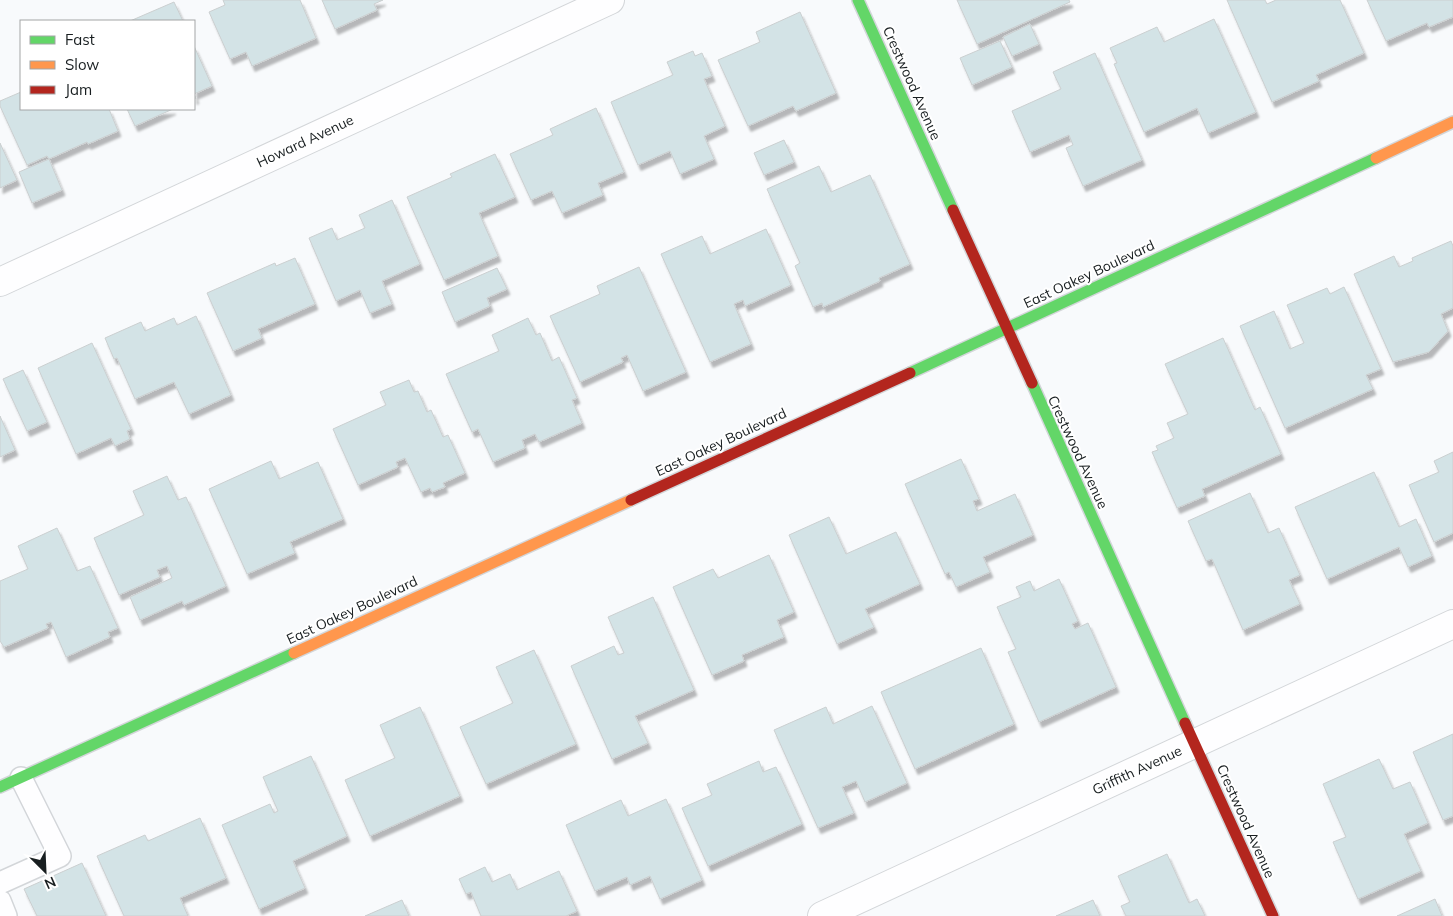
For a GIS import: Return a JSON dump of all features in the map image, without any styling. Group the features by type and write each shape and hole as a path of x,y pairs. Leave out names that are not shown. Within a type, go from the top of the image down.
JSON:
{"street":[{"name":"Howard Avenue","path":"0,282 610,0"},
{"name":"Crestwood Avenue","path":"858,0 1273,916"},
{"name":"East Oakey Boulevard","path":"0,787 1007,328 1453,122"},
{"name":"Griffith Avenue","path":"822,916 1453,624"}],"lane":[{"path":"0,883 60,856 22,778"},
{"path":"0,901 6,916"}],"building":[{"path":"223,0 300,0 316,38 252,66 246,52 230,59 209,12 225,5"},
{"path":"322,0 383,0 374,4 377,10 335,29"},
{"path":"957,0 1069,0 1070,2 977,44"},
{"path":"1227,0 1265,0 1267,4 1276,0 1340,0 1364,53 1316,75 1319,81 1272,102"},
{"path":"1367,0 1453,0 1453,17 1429,27 1427,23 1386,41"},
{"path":"174,2 183,20 132,20"},
{"path":"800,12 836,93 796,111 793,106 748,126 718,60 760,42 756,32"},
{"path":"1214,19 1256,112 1208,133 1197,108 1144,132 1114,64 1117,63 1110,48 1157,27 1164,42"},
{"path":"1030,24 1039,44 1012,56 1003,37"},
{"path":"1000,41 1012,67 972,85 960,58"},
{"path":"195,48 212,86 195,94"},
{"path":"693,51 695,56 702,53 712,76 704,79 725,126 704,136 714,159 680,174 670,151 638,165 611,102 673,75 667,62"},
{"path":"1095,53 1142,160 1083,186 1066,148 1073,145 1069,135 1030,152 1012,111 1061,89 1053,72"},
{"path":"20,92 20,110 109,110 118,131 49,159 47,156 27,165 0,106 0,101"},
{"path":"596,108 624,172 598,183 603,195 562,213 552,191 531,200 510,154 553,135 550,129"},
{"path":"127,110 171,110 135,126"},
{"path":"784,140 794,162 764,175 754,153"},
{"path":"0,143 17,180 0,188"},
{"path":"495,154 515,197 479,213 498,256 444,280 407,197 452,177 450,174"},
{"path":"49,159 62,190 32,203 19,172"},
{"path":"819,166 831,192 870,175 910,264 879,278 880,281 823,307 822,303 813,307 795,266 800,263 767,189"},
{"path":"392,200 420,264 382,281 392,304 370,313 360,290 336,301 309,238 332,228 337,240 365,228 359,215"},
{"path":"766,229 791,285 745,306 743,300 734,304 751,344 710,362 661,254 702,236 710,254"},
{"path":"1451,241 1453,246 1453,308 1441,314 1448,331 1429,352 1393,362 1354,274 1394,256 1399,267 1413,261 1412,258"},
{"path":"295,258 315,304 258,329 262,338 233,351 207,293 275,263 276,266"},
{"path":"639,267 686,372 643,391 627,355 621,358 623,362 580,382 550,316 600,294 597,286"},
{"path":"497,268 507,289 487,298 490,306 455,322 442,292"},
{"path":"1344,287 1381,369 1366,375 1373,389 1285,428 1240,326 1274,311 1290,349 1304,343 1287,305 1327,288 1330,294"},
{"path":"196,316 231,395 189,414 174,382 135,399 117,358 114,359 105,338 141,322 145,331 174,318 177,325"},
{"path":"528,318 536,335 540,333 552,361 559,357 577,398 572,400 582,423 539,442 535,434 522,440 525,448 493,462 478,429 472,432 446,374 499,351 492,335"},
{"path":"1223,338 1255,410 1260,407 1281,454 1202,489 1205,496 1177,508 1152,452 1158,450 1156,446 1174,438 1167,423 1188,414 1165,364"},
{"path":"92,343 131,429 127,431 130,439 115,446 111,438 76,454 38,368"},
{"path":"23,370 47,422 27,431 3,379"},
{"path":"409,380 414,392 418,391 427,412 431,410 443,437 448,435 465,473 443,483 445,487 432,492 430,488 421,492 405,458 396,462 398,467 358,485 333,429 386,405 380,392"},
{"path":"0,416 15,450 0,457"},
{"path":"1453,452 1453,533 1434,542 1409,485 1439,472 1434,461"},
{"path":"961,459 979,499 973,501 977,511 1015,494 1033,535 983,557 990,572 956,587 949,572 945,574 905,484"},
{"path":"271,461 279,479 318,462 343,519 290,542 295,553 247,574 209,489"},
{"path":"1374,472 1399,527 1416,519 1432,556 1408,567 1399,547 1327,579 1295,507"},
{"path":"167,476 178,500 186,497 226,586 184,605 182,601 140,620 130,597 172,578 167,566 157,570 160,577 119,595 94,538 144,515 133,491"},
{"path":"1250,493 1268,533 1279,528 1300,575 1289,580 1300,604 1243,630 1212,559 1206,561 1188,521"},
{"path":"829,517 846,554 896,532 920,584 865,609 874,627 837,644 789,535"},
{"path":"57,528 77,571 90,566 118,628 108,632 110,637 66,657 51,622 46,624 48,628 4,647 0,641 0,581 28,569 18,546"},
{"path":"769,555 794,612 777,620 784,637 742,655 744,661 712,675 673,587 713,569 718,578"},
{"path":"1059,579 1078,621 1072,624 1075,629 1088,623 1116,687 1039,722 1008,652 1016,649 997,607 1021,597 1016,587 1030,581 1034,591"},
{"path":"653,597 694,690 635,716 648,743 612,759 571,666 614,646 618,655 624,653 608,617"},
{"path":"981,648 1014,724 915,769 881,692"},
{"path":"534,650 576,744 486,784 460,727 513,703 496,667"},
{"path":"872,706 907,783 865,802 856,781 842,787 854,813 818,828 774,730 826,707 833,724"},
{"path":"420,707 460,796 370,836 345,780 395,758 380,725"},
{"path":"1453,734 1453,816 1443,820 1413,752"},
{"path":"311,756 347,836 293,861 305,888 259,909 222,825 270,804 274,813 278,811 263,777"},
{"path":"1379,759 1393,789 1410,782 1428,823 1404,834 1421,871 1358,899 1333,842 1346,837 1323,784"},
{"path":"759,761 763,772 776,767 802,824 708,866 682,808 712,795 707,784"},
{"path":"666,799 702,880 660,899 650,876 630,885 627,877 595,891 566,825 621,800 628,816"},
{"path":"200,818 226,878 180,898 188,916 124,916 97,856 145,835 148,841"},
{"path":"1167,854 1189,903 1197,899 1205,916 1126,916 1121,906 1130,902 1118,876"},
{"path":"82,863 106,916 37,916 24,889"},
{"path":"485,867 492,882 510,874 517,890 559,871 577,911 566,916 481,916 471,892 466,894 459,879"},
{"path":"1435,899 1442,916 1397,916"},
{"path":"402,900 409,916 365,916"},
{"path":"1093,900 1100,916 1056,916"}],"traffic: fast":[{"path":"858,0 953,210"},
{"path":"910,373 1376,158"},
{"path":"1032,383 1185,723"},
{"path":"0,787 294,653"}],"traffic: slow":[{"path":"1376,158 1453,122"},
{"path":"294,653 631,500"}],"traffic: jam":[{"path":"953,210 1032,383"},
{"path":"631,500 910,373"},
{"path":"1185,723 1273,916"}]}
